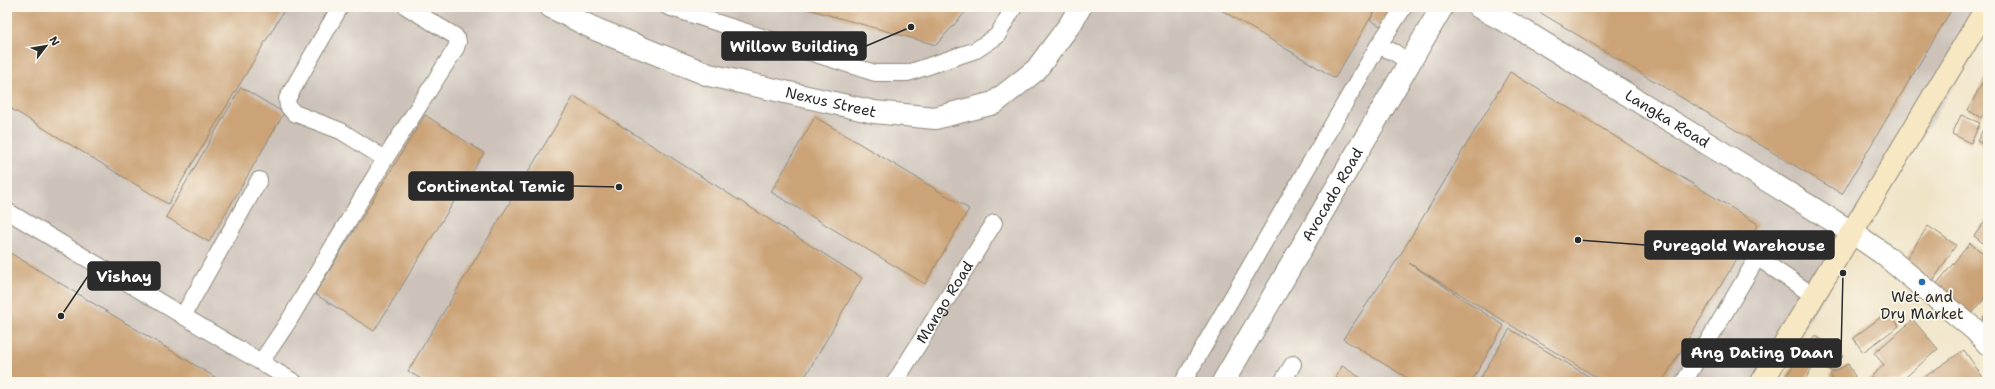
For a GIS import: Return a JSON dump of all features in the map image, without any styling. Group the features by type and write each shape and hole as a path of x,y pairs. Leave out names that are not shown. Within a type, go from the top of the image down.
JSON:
{"street":[{"name":"Nexus Street","path":"551,7 595,29 709,75 874,112 935,118 994,103 1036,70 1071,23 1080,7"},
{"name":"Avocado Road","path":"1223,382 1442,7"},
{"name":"Langka Road","path":"1480,7 1531,35 1853,233 1882,253 1975,330 1988,344"},
{"path":"1766,381 1814,296 1987,7"}],"lane":[{"path":"340,7 287,99 288,106 294,113 341,131 386,159"},
{"path":"261,362 288,322 386,159 456,48 458,41 455,36 407,7"},
{"path":"668,7 875,73 908,73 976,50 997,36 1014,7"},
{"path":"1183,382 1378,46 1404,7"},
{"path":"1378,46 1394,52 1409,63"},
{"path":"183,316 259,180"},
{"path":"7,211 294,382"},
{"name":"Mango Road","path":"895,382 994,223"},
{"path":"1684,382 1751,253 1814,296"},
{"path":"1282,382 1293,364"}],"shaded area":[{"path":"7,7 1988,7 1988,31 1770,382 7,382"}],"building":[{"path":"7,7 286,7 168,204 7,106"},
{"path":"800,7 964,7 968,9 936,45"},
{"path":"1216,7 1377,7 1335,78"},
{"path":"1378,7 1399,7 1386,29 1370,20"},
{"path":"1531,7 1953,7 1842,194"},
{"path":"1510,72 1758,224 1662,382 1604,382 1409,263 1504,326 1471,382 1414,382 1343,339 1399,257"},
{"path":"1985,77 1988,79 1988,105 1981,118 1968,110"},
{"path":"241,87 284,113 209,242 166,217"},
{"path":"574,96 862,278 802,382 426,382 408,371"},
{"path":"425,115 484,153 374,331 315,294"},
{"path":"1961,115 1980,123 1971,143 1952,134"},
{"path":"815,117 969,209 925,284 771,192"},
{"path":"1988,120 1988,147 1977,141"},
{"path":"1988,217 1988,247 1974,236"},
{"path":"1928,226 1956,245 1931,284 1902,265"},
{"path":"1970,243 1988,257 1988,294 1970,316 1934,287"},
{"path":"7,251 223,382 7,382"},
{"path":"1889,311 1899,326 1863,352 1853,338"},
{"path":"1988,311 1988,324 1982,319"},
{"path":"1913,320 1938,349 1900,382 1865,382 1884,365 1874,353"},
{"path":"1510,329 1598,382 1478,382"},
{"path":"1815,335 1843,355 1833,372 1817,362 1803,382 1794,382 1786,376"},
{"path":"1964,350 1986,382 1917,382"},
{"path":"1848,364 1858,382 1834,382 1830,374"},
{"path":"1342,366 1367,382 1332,382"}],"place":[{"name":"Willow Building","path":"911,27"},
{"name":"Continental Temic","path":"619,187"},
{"name":"Puregold Warehouse","path":"1578,240"},
{"name":"Ang Dating Daan","path":"1843,273"},
{"name":"Wet and Dry Market","path":"1922,282"},
{"name":"Vishay","path":"61,316"}]}
